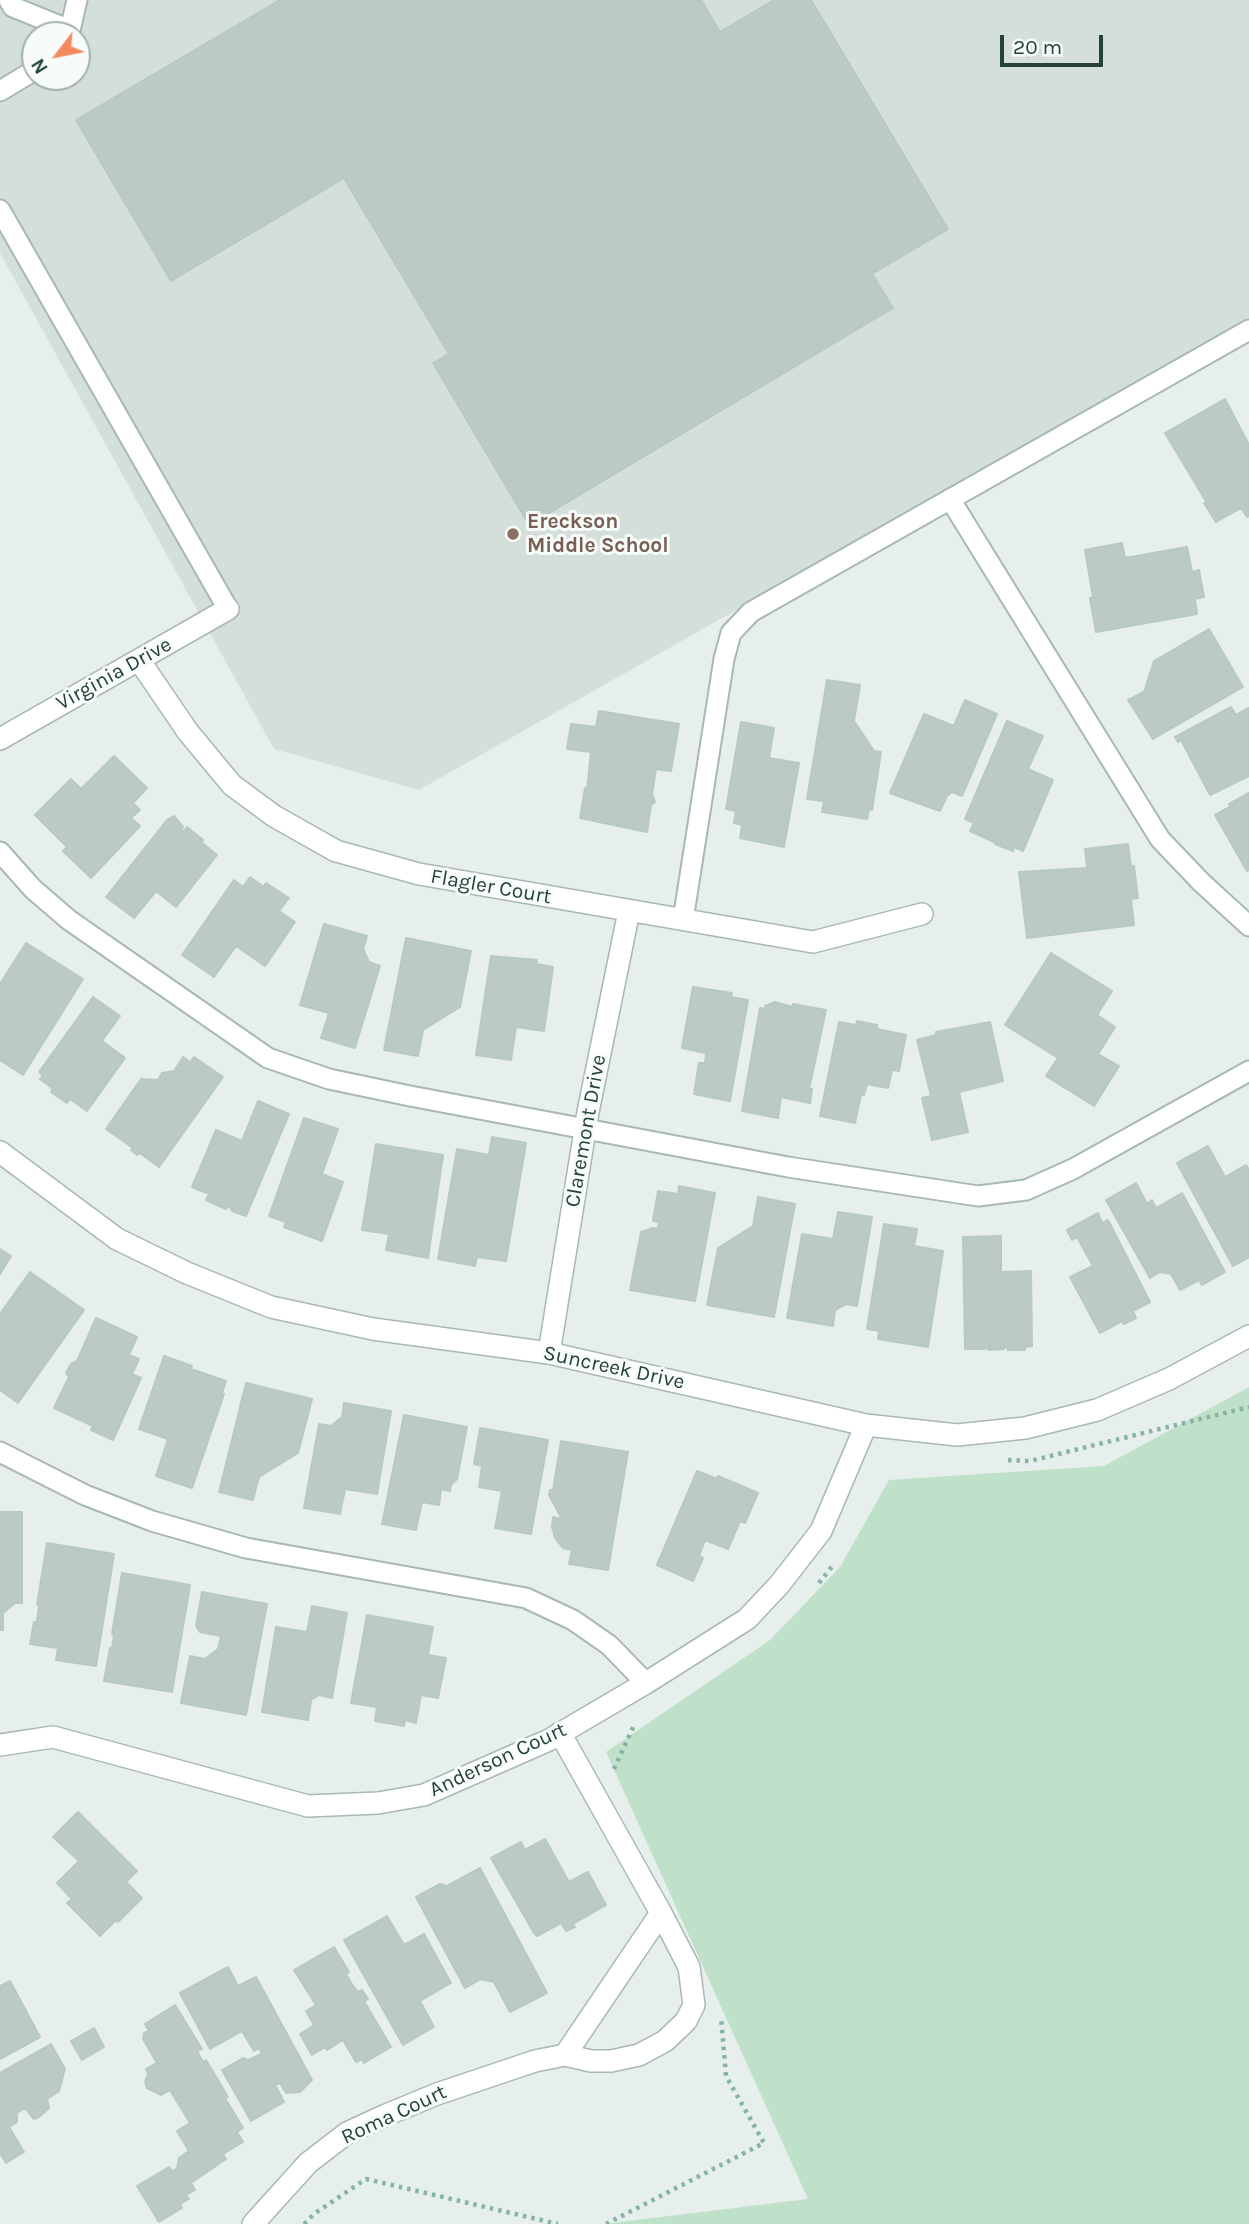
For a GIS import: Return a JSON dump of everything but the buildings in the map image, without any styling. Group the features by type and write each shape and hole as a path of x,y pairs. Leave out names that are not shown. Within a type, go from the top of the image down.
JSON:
{"street":[{"name":"Virginia Drive","path":"0,739 228,609"},
{"name":"Flagler Court","path":"139,660 188,732 232,785 274,816 337,851 419,874 813,942 922,914"},
{"name":"Claremont Drive","path":"549,1353 585,1130 629,911"},
{"name":"Suncreek Drive","path":"0,1152 117,1239 187,1273 271,1307 373,1329 549,1353 866,1425 957,1435 1025,1428 1097,1410 1169,1379 1249,1336"},
{"name":"Anderson Court","path":"0,1745 53,1737 308,1806 378,1803 424,1795 560,1733 747,1619 779,1585 821,1531 866,1425"},
{"name":"Roma Court","path":"253,2224 308,2164 347,2133 437,2094 535,2061 565,2056 591,2062 639,2055 665,2041 685,2021 694,2005 689,1967 662,1913 560,1733"},
{"path":"565,2056 662,1913"}],"lane":[{"path":"9,0 13,7 43,21"},
{"path":"72,21 77,0"},
{"path":"0,92 21,79"},
{"path":"0,210 228,609"},
{"path":"683,920 730,633 751,612 1249,330"},
{"path":"950,499 1160,839 1249,926"},
{"path":"0,852 33,889 69,920 268,1058 329,1079 788,1167 978,1196 1026,1190 1073,1169 1249,1071"},
{"path":"0,1452 85,1495 152,1521 246,1548 526,1598 573,1620 609,1645 646,1683"}],"path":[{"path":"818,1584 828,1575 834,1563"},
{"path":"614,1770 636,1720"},
{"path":"606,2224 764,2143 726,2076 721,2015"},
{"path":"304,2224 314,2214 366,2179 558,2224"}],"shaded area":[{"name":"Ereckson Middle School","path":"0,0 1249,0 1249,319 419,790 274,749 0,253"}],"green space":[{"path":"1249,1387 1249,2224 604,2224 808,2199 606,1752 770,1640 840,1567 889,1480 1104,1466"}],"place":[{"name":"Ereckson Middle School","path":"513,534"}]}
